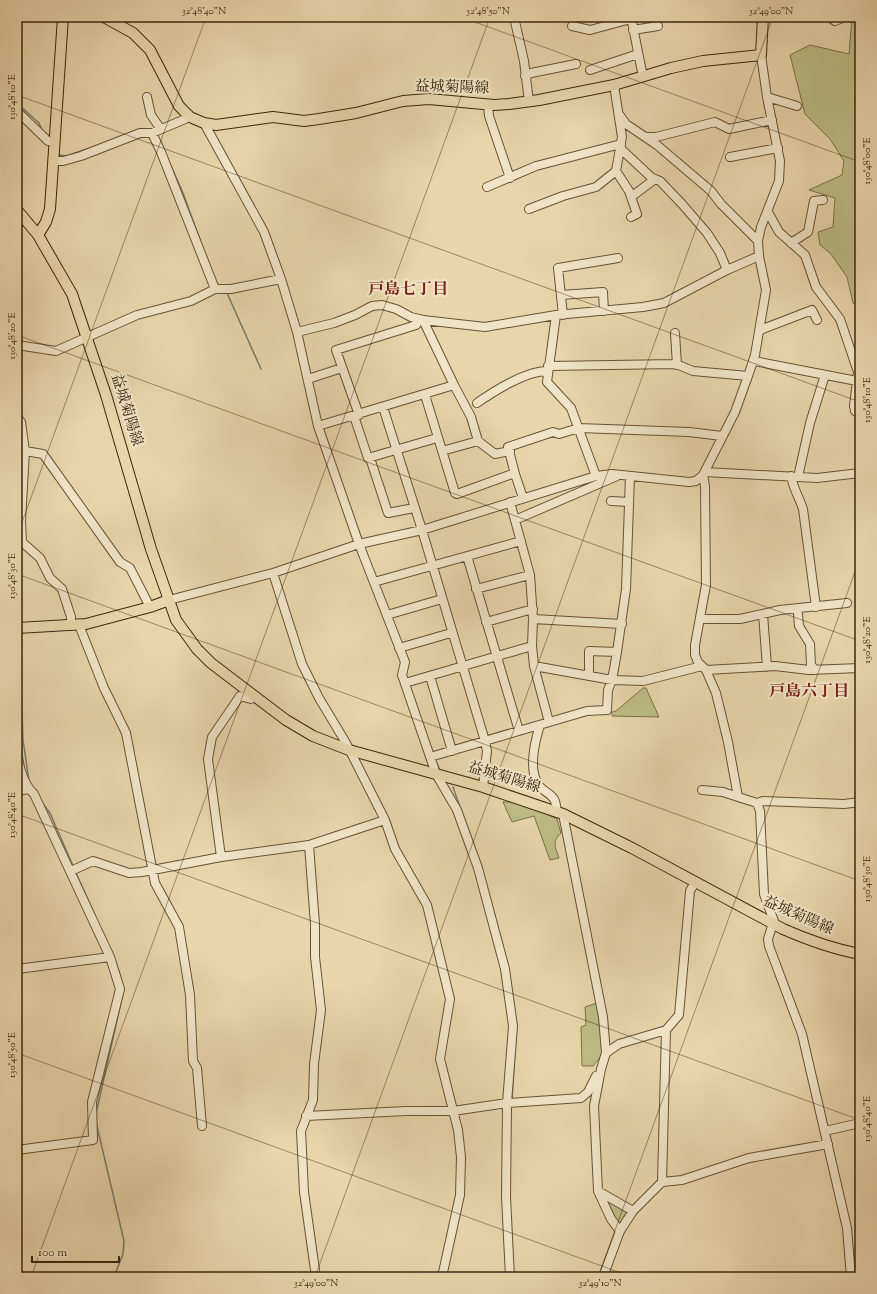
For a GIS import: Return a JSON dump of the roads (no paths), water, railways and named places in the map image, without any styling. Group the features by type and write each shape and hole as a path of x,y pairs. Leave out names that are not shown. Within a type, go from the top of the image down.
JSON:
{"main road":[{"path":"38,235 46,222 50,210 63,17"},
{"name":"益城菊陽線","path":"104,17 133,33 150,50 179,106 190,117 204,123 216,125 273,117 304,121 356,113 403,101 429,99 488,104 529,102 614,85 671,68 703,61 761,55"},
{"path":"761,55 763,17"},
{"name":"益城菊陽線","path":"17,210 38,235 72,294 87,336 151,549 176,620 197,649 211,663 298,728 349,750 483,787 560,812 774,924 809,940 840,950 860,954"},
{"path":"17,628 75,625 150,608 169,600"}],"street":[{"path":"514,17 526,76 529,102"},
{"path":"829,17 835,21 842,18"},
{"path":"572,26 590,30 631,18 643,77"},
{"path":"633,30 658,26"},
{"path":"590,70 638,54"},
{"path":"169,600 273,573 359,544 422,530 596,476 612,474 689,482 696,481 704,473 748,376 754,361 760,330 766,290 759,256 758,241 779,181 780,161 767,97 761,55"},
{"path":"526,76 531,72 576,64"},
{"path":"529,209 563,196 596,187 616,171 621,146 619,114 614,85"},
{"path":"147,97 151,115 160,128"},
{"path":"767,97 797,106"},
{"path":"488,104 489,116 510,178"},
{"path":"17,111 48,141"},
{"path":"619,114 626,124 657,145 711,191 721,204 758,241"},
{"path":"53,161 63,161 81,156 140,133 152,133 160,128 190,117"},
{"path":"646,137 656,137 715,122 729,130 772,120"},
{"path":"204,123 264,232 281,279 297,332 318,426 359,544 405,662 402,676 436,774 457,810 478,868 505,969 513,1026 507,1103 506,1197 510,1277"},
{"path":"152,133 162,152 215,289"},
{"path":"487,187 536,166 621,146"},
{"path":"621,146 655,179 660,181 707,233 720,253 726,270"},
{"path":"730,157 778,148"},
{"path":"616,171 629,191 637,214 631,218"},
{"path":"631,198 655,179"},
{"path":"791,243 808,232 814,202 823,200"},
{"path":"768,212 779,232 805,255 816,287 840,319 858,372 854,406 855,411 860,414"},
{"path":"297,332 334,322 377,306 392,307 411,317 422,320 485,327 560,315 664,303 726,270 759,256"},
{"path":"596,476 571,408 547,382 547,368 560,315 561,295 558,268 618,258"},
{"path":"17,345 56,351 137,315 191,301 215,289 231,290 281,279"},
{"path":"561,295 603,292 604,311"},
{"path":"760,330 812,310 817,320"},
{"path":"414,508 388,512 370,458 367,458 356,415 336,350 416,325 422,320"},
{"path":"422,320 471,417 478,441 495,454 510,451"},
{"path":"675,333 677,364"},
{"path":"754,361 857,381"},
{"path":"477,403 487,396 531,374 547,368 677,364 693,371 748,376"},
{"path":"308,379 342,368"},
{"path":"816,607 803,509 793,488 795,476 824,375"},
{"path":"318,426 425,395 454,385"},
{"path":"425,395 455,493 457,494 515,474"},
{"path":"383,407 422,530 451,633 485,741 487,751 483,787"},
{"path":"17,417 21,422 25,451 19,543 40,558 50,578 62,589 70,617 126,733 154,870 155,883 179,927 184,950 190,995 194,1061 197,1068 202,1126"},
{"path":"523,498 508,448 553,432 560,434 579,428 689,432 722,436"},
{"path":"370,458 437,438"},
{"path":"442,451 478,441"},
{"path":"25,451 43,454 120,562 130,568 150,608"},
{"path":"704,473 836,477 860,473"},
{"path":"704,473 706,486 706,585 695,645 695,655 704,668 716,693 738,797"},
{"path":"515,520 619,475"},
{"path":"430,757 587,711 607,710 608,690 612,680 622,624 626,589 630,476"},
{"path":"611,501 629,502"},
{"path":"510,502 530,575 534,619 532,646 534,666 549,722"},
{"path":"374,582 521,541"},
{"path":"466,556 518,731"},
{"path":"273,573 302,664 319,698 346,743 385,820 395,849 427,905 450,999 440,1059 458,1130 461,1157 460,1195 442,1277"},
{"path":"476,589 530,575"},
{"path":"386,615 442,600"},
{"path":"700,619 740,619 780,610 847,603"},
{"path":"486,622 533,610"},
{"path":"763,614 767,667"},
{"path":"798,614 799,626 810,644 810,665 815,670"},
{"path":"534,619 622,624"},
{"path":"399,648 451,633"},
{"path":"405,683 532,646"},
{"path":"589,676 589,651 617,652"},
{"path":"534,666 612,680 642,681 704,668 767,667 815,670 840,666 860,668"},
{"path":"430,676 452,751"},
{"path":"221,857 208,759 212,737 240,696 251,699 254,696"},
{"path":"540,725 534,744 533,758 537,783 554,799 560,812 603,1017 606,1053 601,1069 594,1106 598,1191 611,1219 620,1231"},
{"path":"17,744 17,756 29,789 34,794 74,870 110,956 120,990 92,1102 93,1140 17,1150"},
{"path":"17,791 29,789"},
{"path":"702,790 723,792 757,803 763,801 844,804 860,802"},
{"path":"757,803 760,811 764,894 774,924 768,939 769,946 802,1034 847,1228 851,1277"},
{"path":"74,870 93,861 129,873 154,870 221,857 309,845 385,820"},
{"path":"309,845 315,924 315,957 321,1010 314,1064 313,1100 301,1132 304,1192 316,1277"},
{"path":"606,1053 619,1044 666,1030 679,1016 690,891 695,882"},
{"path":"17,968 110,956"},
{"path":"662,1182 666,1030"},
{"path":"306,1116 406,1111 452,1111 507,1103 581,1098 588,1092 601,1069"},
{"path":"825,1131 860,1123"},
{"path":"603,1277 620,1231 633,1211 662,1182 682,1180 749,1158 828,1144"},
{"path":"598,1191 633,1211"}],"waterway":[{"path":"17,103 39,123 42,130"},
{"path":"157,134 183,193 200,240"},
{"path":"72,154 93,147"},
{"path":"59,155 66,156"},
{"path":"227,293 261,369"},
{"path":"358,529 362,541"},
{"path":"17,651 20,662 23,740 29,781"},
{"path":"435,760 439,768"},
{"path":"453,787 461,810"},
{"path":"41,801 50,813 74,868"},
{"path":"465,822 483,873"},
{"path":"76,873 95,915"},
{"path":"500,934 503,946"},
{"path":"116,962 122,982"},
{"path":"96,1114 124,989"},
{"path":"513,997 516,1023"},
{"path":"512,1100 516,1033"},
{"path":"511,1106 511,1113"},
{"path":"96,1122 124,1241 123,1254 114,1277"},
{"path":"510,1189 510,1205"}],"district":[{"name":"戸島七丁目","path":"408,290"},
{"name":"戸島六丁目","path":"809,692"}]}
